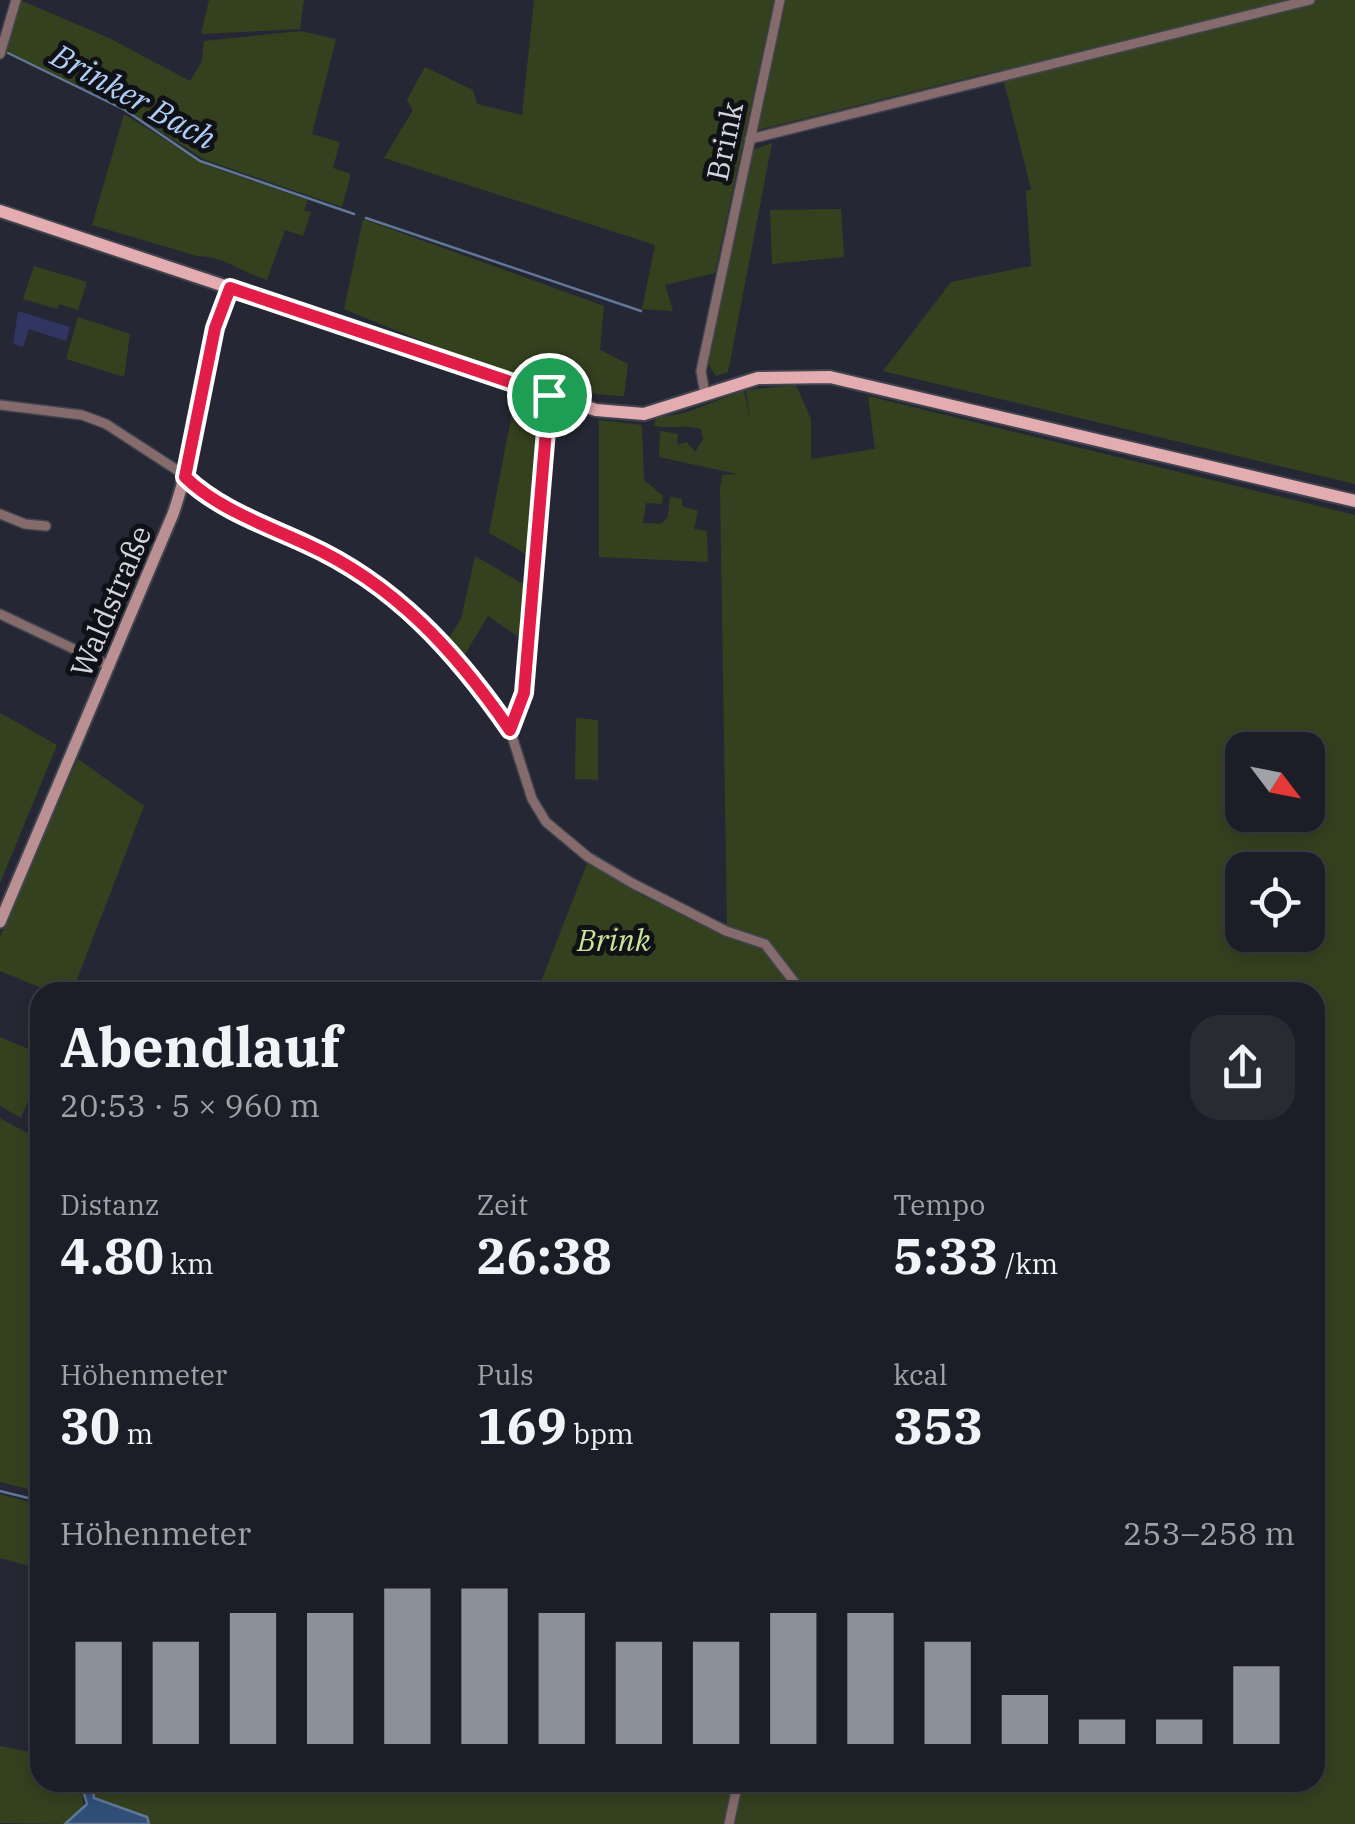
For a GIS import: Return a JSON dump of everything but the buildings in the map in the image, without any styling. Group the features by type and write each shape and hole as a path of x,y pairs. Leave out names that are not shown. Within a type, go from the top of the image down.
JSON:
{"main road":[{"path":"0,211 596,410 638,414 758,378 830,378 1355,501"}],"street":[{"path":"0,54 16,0"},
{"name":"Brink","path":"705,394 700,371 780,0"},
{"path":"750,139 1310,0"},
{"name":"Waldstraße","path":"0,922 110,666 185,477 215,328 230,288"},
{"path":"510,730 524,693 549,395"},
{"path":"0,405 98,420 269,531 308,545 414,613 470,672 510,730 532,799 546,822 588,856 632,882 726,931 765,944 794,982"},
{"path":"0,514 25,524 46,526"},
{"path":"0,614 110,666"},
{"path":"729,1824 736,1792"}],"green space":[{"path":"20,0 109,38 190,81 202,61 204,41 301,31 336,39 312,134 340,142 333,168 351,174 342,207 205,160 121,106 5,51"},
{"path":"209,0 304,0 300,29 201,34"},
{"path":"534,0 774,0 715,273 665,285 673,311 642,309 655,245 384,158 413,110 407,100 425,67 473,90 477,104 522,115"},
{"path":"786,0 1355,0 1355,484 883,371 951,282 1031,266 1026,191 1031,189 1001,70 757,130"},
{"path":"124,114 206,165 308,200 304,210 311,212 303,236 285,230 267,280 216,259 92,225"},
{"path":"772,143 728,372 716,376 708,364 753,150"},
{"path":"841,209 844,257 772,264 770,210"},
{"path":"363,219 604,306 600,350 628,364 624,396 559,387 522,376 344,309"},
{"path":"34,266 87,282 78,310 59,304 57,309 23,299"},
{"path":"78,317 130,334 124,377 66,359"},
{"path":"796,385 811,419 811,459 875,449 868,396 1355,515 1355,1824 149,1824 149,1820 94,1798 93,1792 1325,1792 1325,982 800,982 769,942 727,926 720,488 722,475 737,474 659,457 660,431 678,434 677,445 687,442 695,452 703,440 701,429 654,426 656,418 688,412 744,390 750,421 746,390"},
{"path":"516,392 545,402 531,557 489,533"},
{"path":"599,420 642,425 644,480 663,496 662,504 646,503 643,523 661,524 668,517 670,497 682,499 682,506 698,511 694,529 707,531 708,562 599,557"},
{"path":"475,556 527,586 523,633 517,636 488,616 462,659 447,641 461,619"},
{"path":"0,713 57,745 0,883"},
{"path":"576,718 598,720 598,780 575,779"},
{"path":"78,759 144,806 76,982 30,983 0,971 0,937"},
{"name":"Brink","path":"588,861 643,896 770,949 791,982 541,982"},
{"path":"0,1037 30,1050 30,1096 21,1118 0,1106"},
{"path":"0,1118 30,1134 30,1490 0,1482"},
{"path":"0,1494 30,1502 30,1566 0,1558"},
{"path":"0,1746 30,1752 30,1792 82,1792 84,1809 65,1824 0,1823"}],"water":[{"path":"84,1792 93,1792 94,1798 147,1817 149,1824 65,1824 87,1804"}],"waterway":[{"name":"Brinker Bach","path":"8,53 125,110 200,161 354,214"},
{"name":"Brinker Bach","path":"366,218 641,311"},
{"path":"0,1491 30,1498"}],"route":[{"path":"230,288 549,395 524,693 510,730 470,672 414,613 308,545 269,531 185,477 215,328 230,288"}]}
